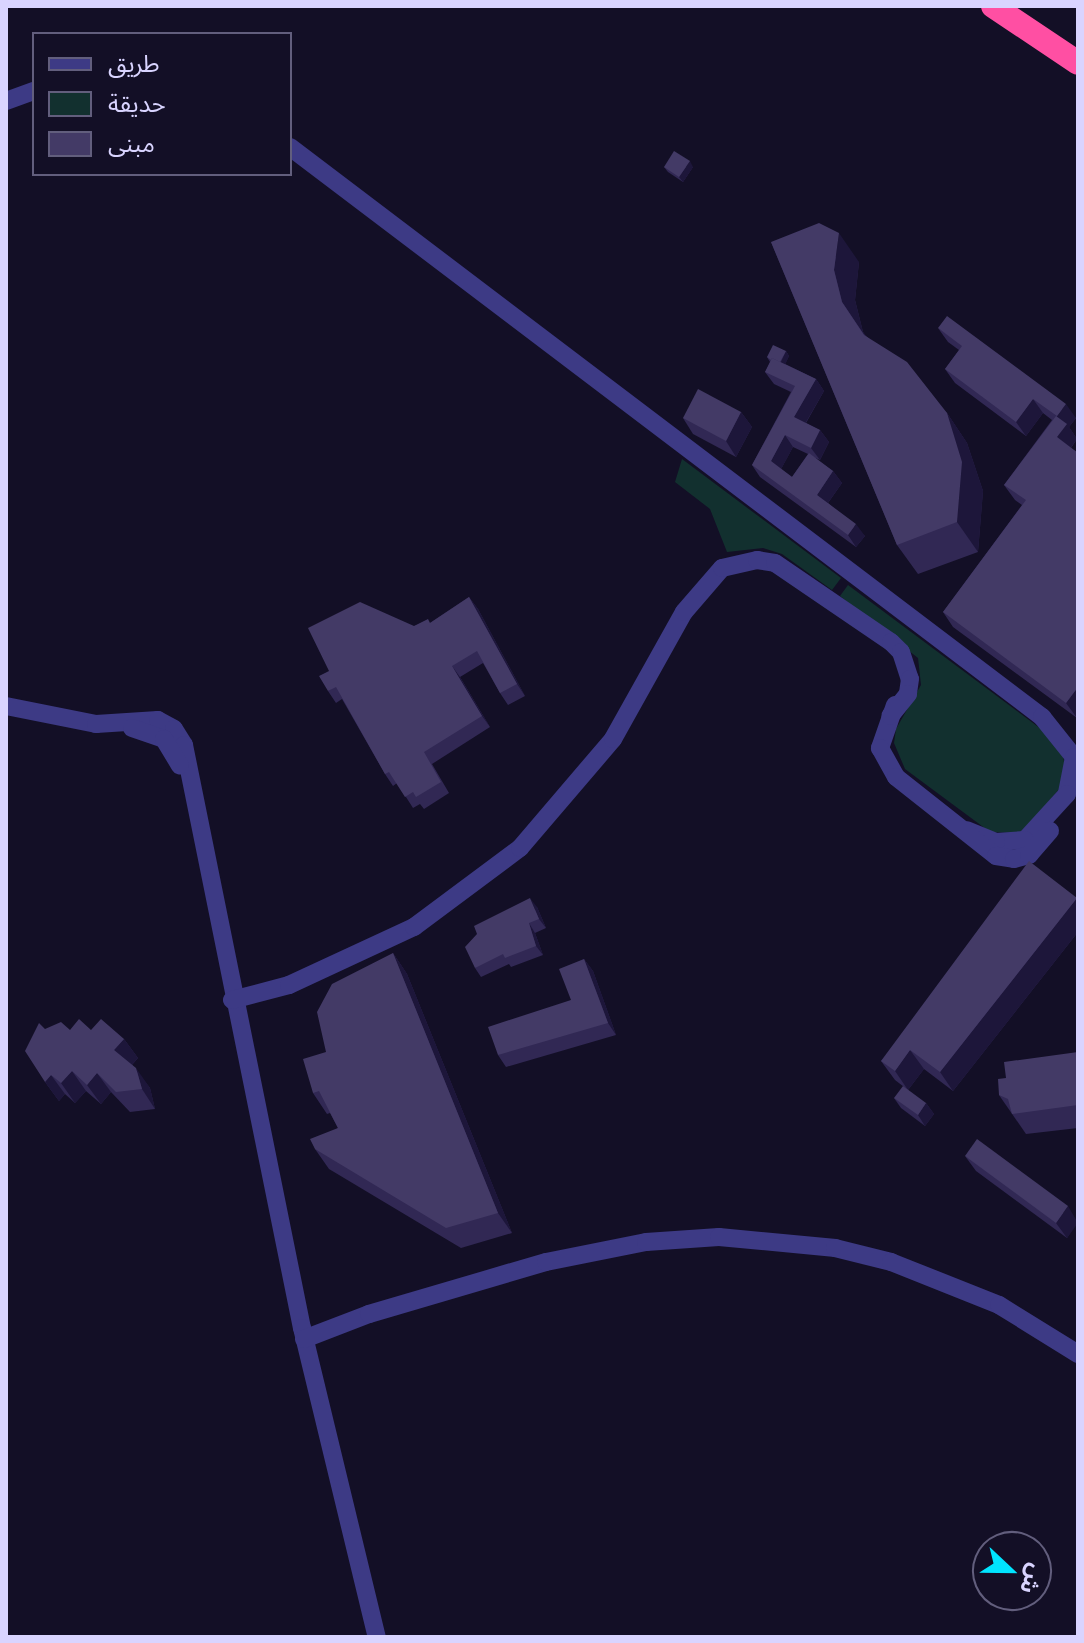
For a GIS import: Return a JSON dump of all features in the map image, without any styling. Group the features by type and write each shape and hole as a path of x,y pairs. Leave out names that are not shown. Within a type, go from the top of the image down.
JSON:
{"highway":[{"path":"993,6 1078,63"}],"street":[{"path":"6,101 32,92"},
{"path":"292,149 1042,717 1078,738"},
{"path":"230,994 301,977 414,927 520,848 613,739 684,612 722,568 739,562 775,563 891,642 908,665 908,694 890,716 881,737 888,769 967,830 986,850 1014,859 1035,850 1072,785 1075,767 1065,741 1042,717"},
{"path":"6,706 66,721 126,724 148,719 174,729 184,745 230,994 303,1333 377,1637"},
{"path":"1057,814 1078,796"},
{"path":"303,1333 603,1248 705,1238 777,1240 835,1248 946,1281 999,1305 1078,1354"}],"green space":[{"path":"682,459 841,578 832,590 782,554 763,548 727,552 710,509 675,482"},
{"path":"848,585 1049,735 1063,753 1066,781 1022,833 990,832 905,769 894,743 896,729 921,685 918,658 840,596"}],"building":[{"path":"674,151 690,161 679,177 664,167"},
{"path":"819,223 839,233 834,270 842,302 864,335 907,362 947,413 962,462 957,522 897,545 771,242"},
{"path":"947,316 1066,404 1057,416 1033,399 1016,422 945,369 962,346 938,328"},
{"path":"773,345 786,351 780,362 767,357"},
{"path":"772,358 816,379 794,417 820,430 811,448 785,435 771,461 792,477 809,453 833,471 817,495 856,524 848,535 752,465 795,386 765,372"},
{"path":"698,389 741,412 726,441 683,418"},
{"path":"1056,416 1067,424 1057,437 1078,453 1078,687 1066,703 943,612 1026,500 1004,485"},
{"path":"469,597 517,684 500,693 477,651 452,666 482,716 424,752 441,782 416,797 413,792 405,797 389,772 385,774 336,687 328,691 319,676 329,671 308,628 360,602 414,626 428,619 430,623"},
{"path":"1029,861 1077,898 940,1072 910,1050 895,1071 881,1061"},
{"path":"530,898 539,919 529,923 536,946 505,958 503,954 475,968 465,947 477,934 474,926"},
{"path":"393,953 498,1213 446,1228 315,1149 310,1139 338,1128 319,1091 313,1093 303,1059 326,1052 317,1012 332,984"},
{"path":"584,959 608,1023 498,1055 488,1027 571,1000 559,969"},
{"path":"79,1019 91,1030 101,1019 124,1039 114,1050 136,1068 142,1089 116,1092 97,1073 87,1085 72,1071 61,1083 51,1075 45,1082 25,1051 39,1023 45,1029 61,1022 70,1030"},
{"path":"1078,1052 1078,1105 1012,1114 1008,1099 999,1095 998,1079 1006,1078 1004,1062"},
{"path":"903,1086 926,1103 918,1115 894,1098"},
{"path":"977,1139 1068,1206 1056,1223 965,1156"}]}
